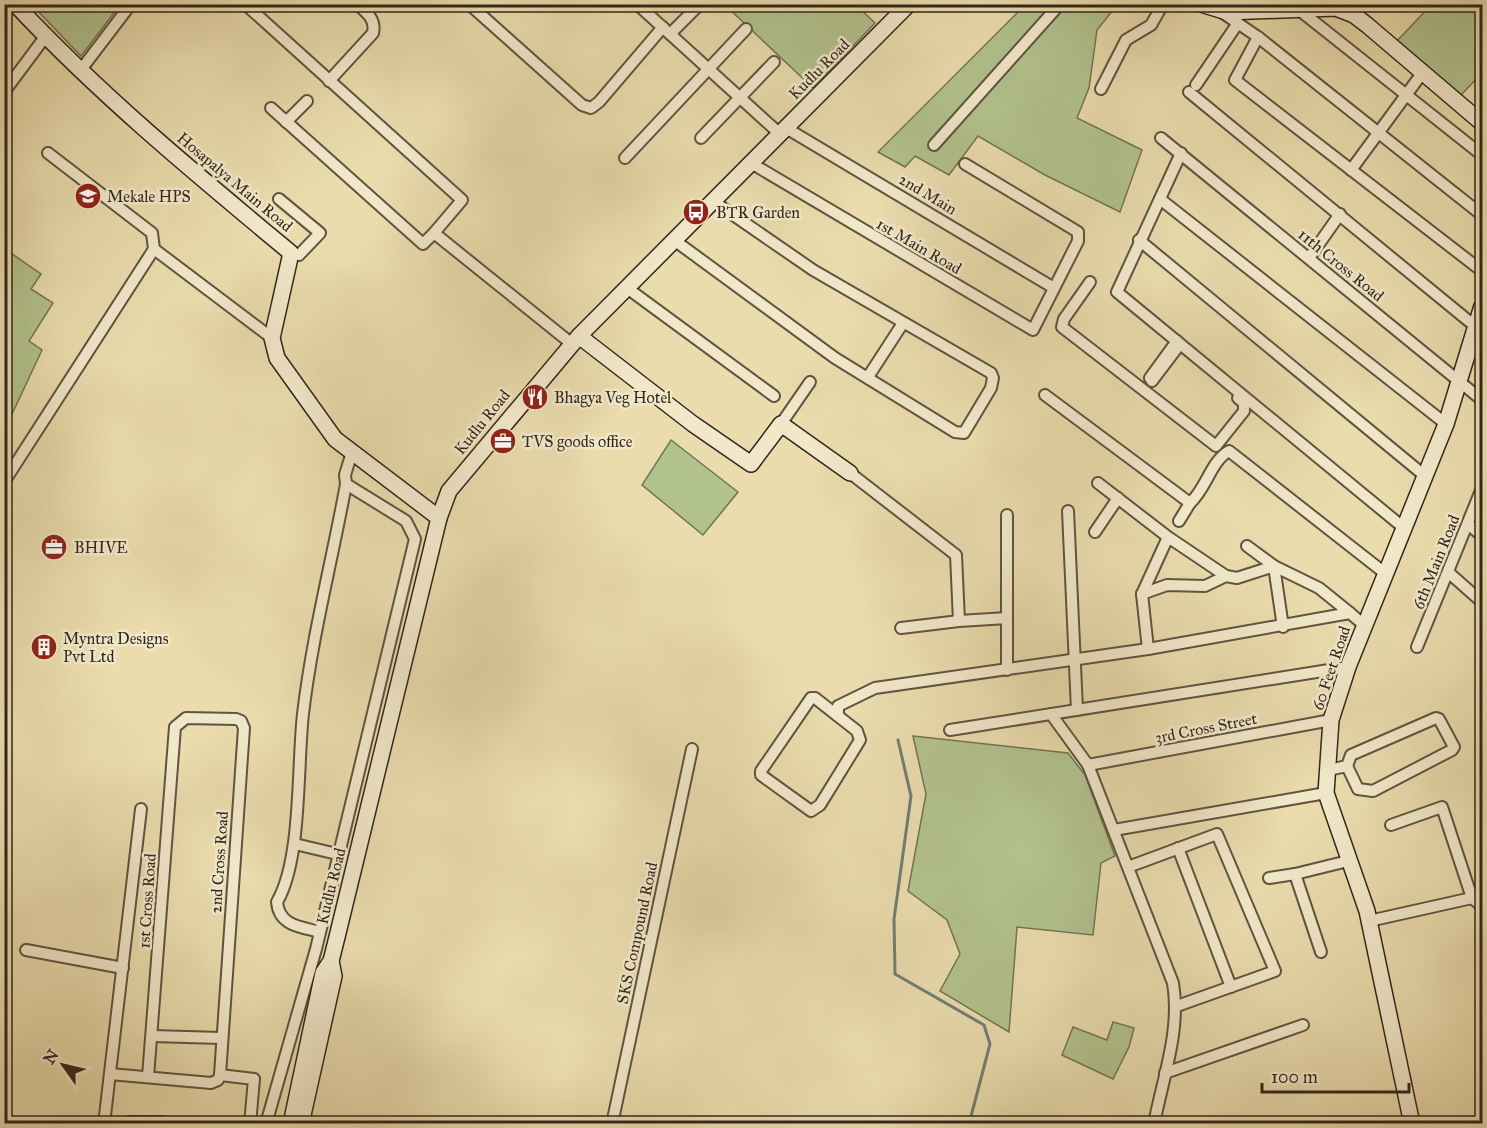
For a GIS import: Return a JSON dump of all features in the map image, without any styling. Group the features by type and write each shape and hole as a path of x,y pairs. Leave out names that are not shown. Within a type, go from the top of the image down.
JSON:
{"street":[{"name":"Hosapalya Main Road","path":"15,4 80,71 171,154 291,253 272,338"},
{"path":"80,71 131,4"},
{"path":"245,4 462,200 423,244 271,108"},
{"path":"328,81 373,33 374,24 371,17 357,4"},
{"path":"469,4 582,105 591,108 666,31 700,4"},
{"name":"2nd Main","path":"637,4 740,98 783,131 1054,288"},
{"path":"934,145 1060,4"},
{"path":"1101,89 1126,40 1151,25 1163,4"},
{"path":"1201,4 1221,12 1240,13 1303,7 1336,8 1354,15 1482,123"},
{"name":"Kudlu Road","path":"291,1124 323,973 332,957 440,518 449,491 575,340 907,5"},
{"path":"1303,7 1482,155"},
{"path":"1240,13 1258,37 1482,215"},
{"path":"1240,13 1193,89 1476,327"},
{"path":"625,158 746,29"},
{"path":"4,92 45,37"},
{"path":"1258,37 1235,80 1482,271"},
{"path":"701,138 774,62"},
{"path":"1351,170 1423,72"},
{"path":"286,122 307,101"},
{"name":"11th Cross Road","path":"1161,138 1482,400"},
{"path":"4,482 154,249 152,233 48,153"},
{"path":"1090,282 1064,319 1062,327 1216,446 1244,411 1244,403 1176,347 1117,292 1181,153"},
{"name":"1st Main Road","path":"751,163 1033,330 1054,288"},
{"path":"965,164 1078,231 1078,241 1054,288"},
{"path":"279,199 320,233 299,255 291,253"},
{"path":"1160,199 1446,424"},
{"path":"674,240 788,326 955,432 964,433 992,388 991,374 813,270 713,201"},
{"path":"1309,258 1340,214"},
{"path":"434,234 575,340 751,464 810,382"},
{"path":"1139,240 1425,476"},
{"path":"154,249 272,338 278,360 334,439 440,518"},
{"path":"627,288 774,396"},
{"name":"60 Feet Road","path":"1412,1124 1369,921 1326,793 1331,720 1348,667 1446,424 1482,306"},
{"path":"868,377 903,323"},
{"path":"1145,393 1176,347"},
{"path":"1176,347 1404,528"},
{"path":"1045,395 1190,503"},
{"path":"781,424 850,473 956,555 959,621"},
{"path":"1179,521 1190,503 1197,497 1222,455 1229,451 1386,574"},
{"path":"320,932 289,924 281,917 277,902 286,884 294,843 303,712 346,484 345,475 352,452"},
{"path":"1098,483 1168,537 1226,576 1237,578 1274,566"},
{"path":"266,1124 316,949 337,854 415,539 406,521 346,484"},
{"name":"6th Main Road","path":"1417,647 1482,488"},
{"path":"1095,532 1118,498"},
{"path":"1068,511 1077,710"},
{"path":"1007,515 1007,670"},
{"path":"1468,524 1482,536"},
{"path":"1148,649 1142,594 1168,537"},
{"path":"1247,546 1274,566 1319,588 1365,626"},
{"path":"1274,566 1283,627"},
{"path":"1448,572 1482,602"},
{"path":"1142,594 1167,585 1204,585 1226,576"},
{"path":"838,716 857,731 860,740 820,805 811,811 764,777 761,771 811,698 815,698 838,716 847,716 849,702 859,694 875,688 1148,649 1283,627 1350,613"},
{"path":"901,628 1007,618"},
{"path":"950,730 1348,667"},
{"path":"1051,714 1088,765 1173,983 1177,1006 1154,1124"},
{"name":"2nd Cross Road","path":"175,727 186,718 236,719 241,721 244,728 220,1038 220,1075"},
{"path":"1436,718 1440,719 1454,747 1373,791 1358,789 1347,766 1351,755 1436,718"},
{"name":"3rd Cross Street","path":"1088,765 1331,720"},
{"name":"1st Cross Road","path":"148,1077 175,727"},
{"name":"SKS Compound Road","path":"612,1124 692,748"},
{"path":"1328,770 1347,766"},
{"path":"1114,830 1326,793"},
{"path":"1391,825 1442,807 1472,898 1482,906"},
{"path":"104,1124 141,809"},
{"path":"1128,867 1217,834 1275,971 1177,1006"},
{"path":"294,843 337,854"},
{"path":"1178,848 1231,987"},
{"path":"1269,878 1348,861"},
{"path":"1295,874 1321,952"},
{"path":"1369,921 1472,898"},
{"path":"316,949 332,957"},
{"path":"26,950 123,968"},
{"name":"Kudlu Road","path":"301,1124 334,976 332,957"},
{"path":"1165,1073 1303,1025"},
{"path":"152,1036 220,1038"},
{"path":"110,1074 211,1083 218,1080 220,1075 254,1079 250,1124"},
{"path":"278,1124 294,1107"},
{"path":"129,1124 163,1124"}],"green space":[{"path":"32,5 120,5 81,56"},
{"path":"725,5 856,5 875,23 813,88"},
{"path":"1025,5 1117,5 1097,30 1089,88 1077,118 1142,150 1120,212 1045,175 978,136 949,175 915,156 905,167 878,152"},
{"path":"1431,5 1482,5 1482,73 1461,95 1396,42"},
{"path":"5,249 41,274 31,289 53,303 29,341 42,350 5,429"},
{"path":"671,440 738,492 703,535 642,485"},
{"path":"913,736 1068,753 1085,775 1115,856 1101,863 1093,935 1017,927 1009,1032 940,991 960,954 947,920 908,891 926,794"},
{"path":"1113,1022 1134,1028 1129,1047 1113,1079 1062,1055 1073,1027 1107,1040"}],"waterway":[{"path":"898,740 911,796 894,919 895,974 984,1025 990,1044 969,1124"}],"place":[{"name":"Mekale HPS","path":"88,196"},
{"name":"BTR Garden","path":"696,212"},
{"name":"Bhagya Veg Hotel","path":"535,397"},
{"name":"TVS goods office","path":"503,441"},
{"name":"BHIVE","path":"54,547"},
{"name":"Myntra Designs Pvt Ltd","path":"44,647"}]}
